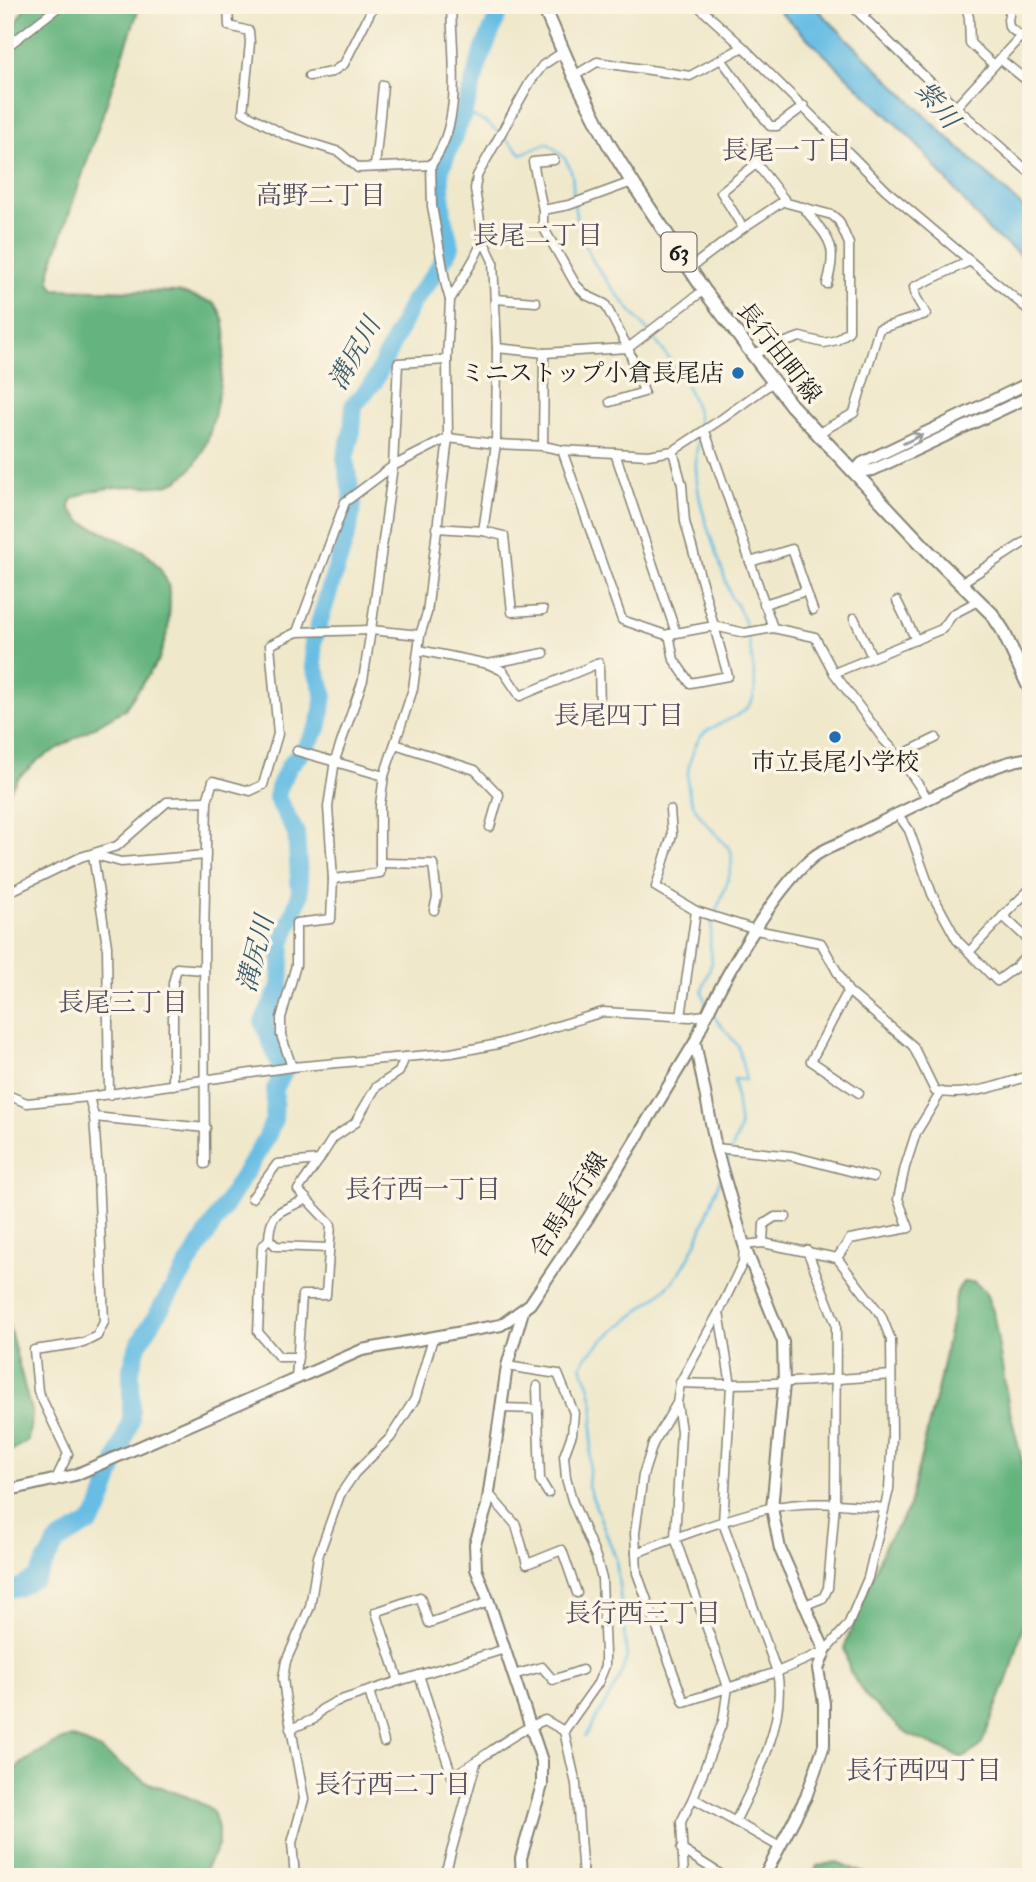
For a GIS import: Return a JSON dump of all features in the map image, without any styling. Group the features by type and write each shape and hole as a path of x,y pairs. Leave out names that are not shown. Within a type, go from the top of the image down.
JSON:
{"main road":[{"name":"長行田町線","path":"542,5 608,143 704,290 773,382 817,434 980,600 1002,629 1031,691"}],"street":[{"path":"5,48 61,5"},
{"path":"228,5 229,26 249,31 243,112 285,135 339,152 358,168 431,165"},
{"path":"309,76 332,72 344,64 373,5"},
{"path":"332,878 380,873 380,805 384,776 414,689 420,635 427,613 448,438 447,360 450,300 432,206 431,165 440,152 453,100 451,5"},
{"path":"697,5 804,106 886,190 1031,312"},
{"path":"851,5 956,107 1031,174"},
{"path":"862,16 873,5"},
{"path":"966,5 970,43 1031,84"},
{"path":"1011,5 1009,27 1031,45"},
{"path":"956,107 1020,37"},
{"path":"574,76 597,62 690,76 743,47"},
{"path":"483,531 496,444 497,348 493,261 483,240 475,189 481,166 530,82 543,65 563,52"},
{"path":"721,59 770,126 777,126 804,106"},
{"path":"376,167 383,85"},
{"path":"739,141 787,203 832,215 839,221 849,244 849,331 837,341 824,342 800,337 752,354"},
{"path":"554,160 533,162 543,210 543,227 576,285 586,295 605,304 628,348 644,392 610,402"},
{"path":"743,228 721,192 756,164"},
{"path":"543,210 569,205 632,182"},
{"path":"690,268 785,200"},
{"path":"803,207 832,244 832,269 827,284"},
{"path":"450,300 483,240"},
{"path":"817,434 854,413 879,329 926,314 914,288 970,261"},
{"path":"497,348 544,352 628,348 704,290"},
{"path":"495,299 536,302"},
{"path":"543,446 544,352"},
{"path":"292,1067 281,1035 281,1018 296,965 296,923 331,919 328,807 335,760 363,680 371,630 393,466 398,363 447,360"},
{"path":"298,632 345,502 393,466 448,438 562,450 648,455 673,451 773,382"},
{"path":"854,472 862,463 1031,382"},
{"path":"854,472 873,470 1031,396"},
{"path":"705,431 773,628"},
{"path":"562,450 622,620 666,635 714,626 745,633 773,628 815,637 834,673 928,799"},
{"path":"615,453 673,633 674,660 690,682 728,676 685,522 682,485 673,451"},
{"path":"436,528 483,531 504,536 512,612 543,610"},
{"path":"961,583 1031,538"},
{"path":"750,562 792,549 813,610"},
{"path":"764,604 806,591"},
{"path":"834,673 942,629 953,614 980,600"},
{"path":"897,601 916,640"},
{"path":"855,618 872,657"},
{"path":"205,1164 207,802 214,781 250,790 263,785 278,734 270,645 298,632 371,630 420,635"},
{"path":"419,650 488,664 503,671 520,696 599,663 600,710"},
{"path":"488,664 544,653"},
{"path":"898,756 936,738"},
{"path":"395,744 475,770 499,794 490,827"},
{"path":"297,751 384,776"},
{"name":"合馬長行線","path":"5,1491 75,1475 362,1350 501,1325 523,1311 588,1218 695,1042 705,1015 756,930 793,876 814,856 897,813 1002,764 1031,758"},
{"path":"5,894 81,858 117,846 167,802 207,802"},
{"path":"670,810 672,835 656,887 696,911 756,930 821,943 848,991 913,1046 935,1091 965,1092 1031,1075"},
{"path":"897,813 909,830 932,894 957,940 997,981 1031,951"},
{"path":"93,855 121,862 206,855"},
{"path":"93,855 107,946 110,1095"},
{"path":"380,863 433,864 437,897 434,910"},
{"path":"969,952 1031,888"},
{"path":"681,1017 696,911"},
{"path":"1003,916 1031,942"},
{"path":"173,1085 173,983 177,968 204,970"},
{"path":"848,991 811,1060 859,1093"},
{"path":"5,1094 27,1102 89,1097 292,1067 451,1053 498,1044 603,1012 681,1017 705,1015"},
{"path":"695,1042 716,1147 744,1245 783,1342 784,1384 772,1508 780,1549 825,1651"},
{"path":"296,1379 302,1296 326,1294 331,1225 298,1190 333,1138 355,1123 376,1087 399,1072 405,1057"},
{"path":"837,1258 849,1239 909,1228 898,1199 905,1167 916,1133 941,1092"},
{"path":"55,1481 68,1454 38,1391 34,1350 83,1343 97,1336 104,1322 94,1117 89,1097"},
{"path":"94,1117 206,1128"},
{"path":"716,1147 792,1156 873,1177"},
{"path":"252,1198 277,1164 319,1160"},
{"path":"298,1357 279,1357 258,1332 262,1247 269,1240 273,1215 307,1199"},
{"path":"763,1243 764,1224 775,1217 786,1217"},
{"path":"269,1240 276,1246 329,1248"},
{"path":"744,1245 763,1243 837,1258 881,1315 891,1340 889,1489 868,1578 848,1625 825,1651 818,1669 824,1703 824,1745 806,1797 764,1877"},
{"path":"684,1877 681,1822 723,1721 728,1687 676,1538 681,1431 677,1403 680,1383 743,1262 744,1245"},
{"path":"805,1605 822,1598 828,1588 835,1503 836,1380 836,1324 807,1250"},
{"path":"522,1877 521,1858 541,1785 542,1761 476,1569 475,1544 489,1493 507,1366 523,1311"},
{"path":"719,1312 731,1385 723,1523 777,1672 780,1689 766,1759 735,1822"},
{"path":"295,1877 292,1843 304,1799 290,1729 284,1678 286,1661 310,1607 318,1557 340,1495 355,1473 390,1438 415,1399 433,1338"},
{"path":"507,1366 558,1374 574,1413 572,1434 564,1456 566,1478 602,1579 605,1666 598,1683 564,1731"},
{"path":"680,1383 784,1384 891,1375"},
{"path":"537,1386 540,1480 548,1493"},
{"path":"677,1403 653,1444 643,1475 635,1533 637,1573 684,1702 777,1672 825,1651"},
{"path":"501,1408 538,1409"},
{"path":"489,1493 516,1525 527,1564 562,1550 577,1593"},
{"path":"636,1553 772,1508 835,1503 884,1508"},
{"path":"399,1681 376,1612 420,1597 429,1623 489,1602"},
{"path":"290,1729 314,1719 321,1710 335,1702 505,1649"},
{"path":"513,1675 542,1667 553,1680 582,1671"},
{"path":"419,1675 452,1776 530,1726 545,1720 564,1731 576,1784 583,1877"},
{"path":"369,1690 384,1742"},
{"path":"442,1877 476,1763"},
{"path":"693,1798 780,1847"},
{"path":"681,1849 725,1877"},
{"path":"447,1867 457,1877"}],"green space":[{"path":"26,5 140,5 50,270 50,281 54,289 179,292 214,303 223,319 225,338 212,423 201,455 192,468 180,479 166,485 123,486 82,494 71,500 70,509 82,522 145,552 160,568 168,584 170,603 168,630 159,659 125,709 38,760 17,779 5,798 5,45"},
{"path":"963,1282 974,1282 985,1291 993,1311 1008,1403 1031,1512 1031,1594 1013,1664 981,1746 963,1758 907,1734 868,1699 850,1672 844,1648 885,1545 908,1510 940,1378 957,1291"},
{"path":"5,1311 32,1415 28,1440 13,1450 5,1449"},
{"path":"72,1737 99,1749 146,1782 208,1807 214,1814 218,1828 218,1846 201,1877 5,1877 5,1777 37,1753"},
{"path":"837,1862 871,1877 812,1877 817,1866"}],"water":[{"path":"773,5 813,5 1031,215 1031,263 990,232 914,141"}],"waterway":[{"name":"溝尻川","path":"5,1590 18,1588 36,1578 57,1542 90,1523 99,1511 131,1419 131,1369 138,1345 266,1139 274,1119 275,1089 283,1073 263,1022 280,987 282,943 300,895 296,833 277,798 289,766 318,728 322,710 324,693 314,665 313,643 349,527 353,504 345,458 352,431 354,404 374,382 412,303 451,247 443,217 440,171 502,5"},
{"path":"464,112 487,123 498,132"},
{"path":"503,136 522,154 547,143 565,159 572,174 578,225 588,252 604,278 673,364 696,409 699,431"},
{"path":"698,438 696,477 699,495 731,598 740,610 745,624 755,684 752,701 744,711 701,736 691,758 688,774 688,787 696,809 731,851 730,875 715,914"},
{"path":"707,1008 702,991 712,962 712,920"},
{"path":"711,1013 738,1046 746,1080 734,1079 740,1129 726,1164"},
{"path":"585,1737 619,1680 627,1657 616,1559 588,1486 594,1406 581,1366 597,1346 673,1281 695,1245 721,1177"}],"place":[{"name":"ミニストップ小倉長尾店","path":"738,373"},
{"name":"市立長尾小学校","path":"835,737"}],"district":[{"name":"長尾一丁目","path":"787,151"},
{"name":"高野二丁目","path":"321,196"},
{"name":"長尾二丁目","path":"538,236"},
{"name":"長尾四丁目","path":"619,716"},
{"name":"長尾三丁目","path":"123,1003"},
{"name":"長行西一丁目","path":"423,1190"},
{"name":"長行西三丁目","path":"643,1614"},
{"name":"長行西四丁目","path":"924,1771"},
{"name":"長行西二丁目","path":"393,1785"}],"water label":[{"name":"紫川","path":"937,105"}]}
